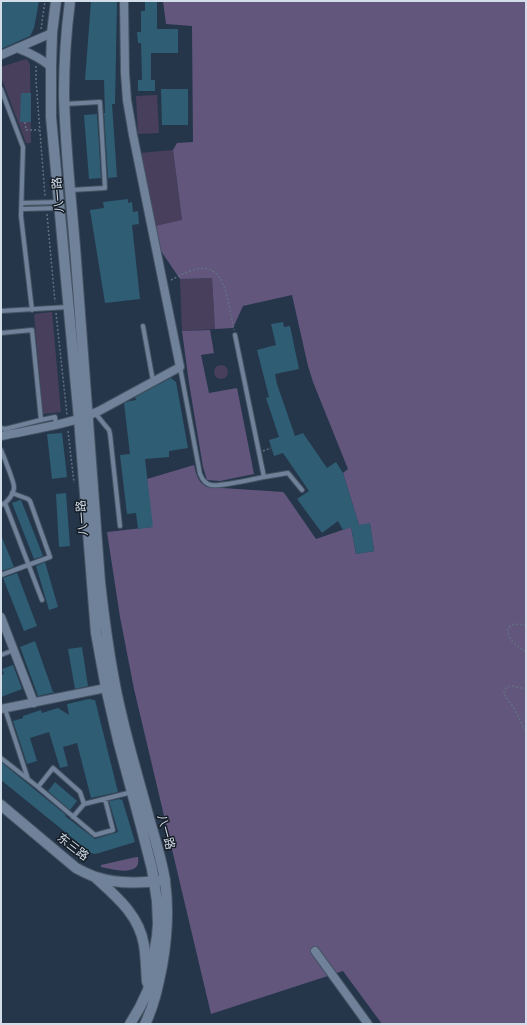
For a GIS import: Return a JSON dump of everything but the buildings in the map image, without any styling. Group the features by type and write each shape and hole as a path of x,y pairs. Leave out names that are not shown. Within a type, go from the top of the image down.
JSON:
{"main road":[{"name":"八一路","path":"56,1 52,33 52,117 59,205 70,307 87,416 96,633 106,688 141,826 154,881 157,902 158,924 156,949 148,990 130,1024"},
{"name":"八一路","path":"70,1 66,30 64,68 65,104 70,190 100,582 108,649 119,708 158,848 165,880 167,921 163,961 156,995 145,1024"},
{"name":"东三路","path":"1,805 76,868 96,878 116,881 165,880"},
{"path":"96,878 120,899 129,910 138,926 144,945 148,990"}],"street":[{"path":"1,436 68,422 87,416 180,367 133,135 125,73 124,1"},
{"path":"1,55 52,33"},
{"path":"18,48 37,57 51,67"},
{"path":"1,617 34,703"},
{"path":"3,709 106,688"},
{"path":"315,951 368,1024"}],"lane":[{"path":"1,89 23,147 21,216 32,310"},
{"path":"65,104 100,102 105,188 70,190"},
{"path":"22,203 46,203 59,205"},
{"path":"22,209 46,208 59,205"},
{"path":"1,311 70,307"},
{"path":"143,326 153,381"},
{"path":"1,333 32,330 41,420"},
{"path":"235,336 264,477"},
{"path":"180,367 200,474 203,479 209,484 218,485 288,473 302,490"},
{"path":"87,416 109,430 120,526"},
{"path":"1,428 55,417 56,424"},
{"path":"1,450 14,486 12,493 3,504 42,600"},
{"path":"1,575 50,557 30,501 12,493"},
{"path":"1,655 14,650"},
{"path":"3,709 28,780"},
{"path":"1,758 96,835 113,830 105,799"},
{"path":"38,787 53,768 80,792 84,804"},
{"path":"73,817 84,804 132,792"}],"path":[{"path":"40,38 45,1"},
{"path":"37,57 36,81 46,203"},
{"path":"26,122 26,130 40,130"},
{"path":"46,208 55,308 75,486"},
{"path":"164,284 181,275 195,270 207,269 214,272 220,278 224,286 235,336"},
{"path":"526,625 512,625 508,628 508,632 512,641 526,652"},
{"path":"526,689 512,686 507,687 504,691 505,696 514,708 526,732"}],"shaded area":[{"path":"163,1 526,1 526,1024 382,1024 343,971 211,1014 134,689 120,617 107,532 152,527 147,479 194,465 199,480 207,487 283,492 316,539 351,527 356,554 374,551 370,524 359,525 343,473 348,469 313,382 292,295 243,306 233,328 215,329 212,278 180,279 161,251 155,226 182,220 173,150 177,143 193,142 192,26 166,24"},
{"path":"26,59 30,66 31,143 26,143 1,77 1,67"},
{"path":"157,95 159,133 138,134 136,96"},
{"path":"173,150 182,221 155,226 140,153"},
{"path":"212,278 215,329 182,331 180,279"},
{"path":"52,312 61,412 43,414 34,314"},
{"path":"210,330 214,353 201,355 209,393 237,388 254,474 220,481 207,480 203,467 182,331"},
{"path":"218,365 224,365 228,369 228,375 224,379 218,379 214,375 214,369"},
{"path":"138,857 138,864 131,870 125,871 101,867 101,865"}]}
